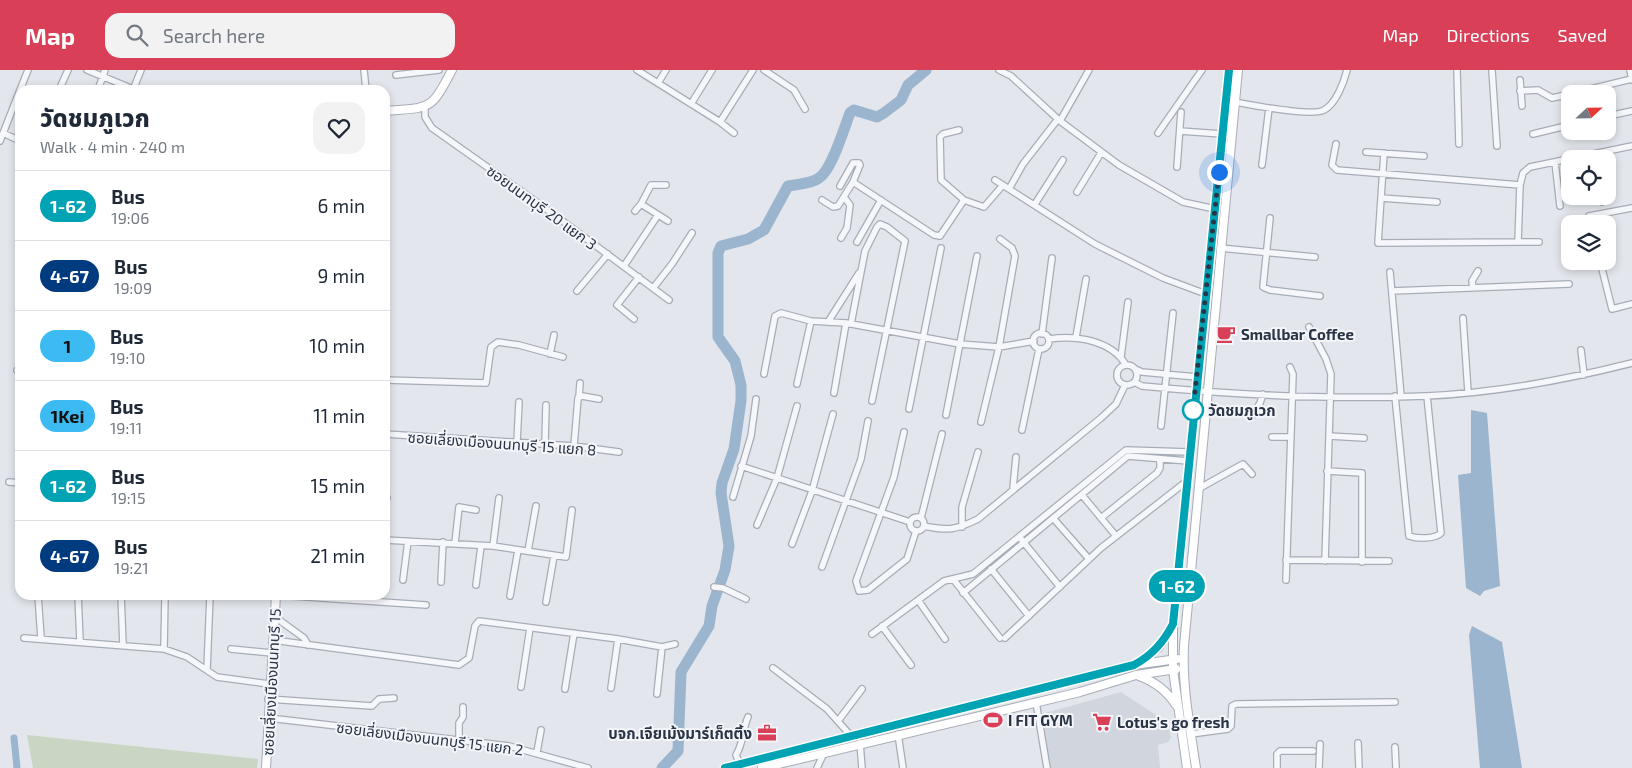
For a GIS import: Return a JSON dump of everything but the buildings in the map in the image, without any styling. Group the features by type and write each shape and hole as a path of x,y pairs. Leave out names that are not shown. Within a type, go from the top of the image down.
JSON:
{"main road":[{"path":"390,111 425,108 439,96 452,70"},
{"path":"1187,768 1172,660 1173,624 1195,391 1229,70"},
{"path":"1196,768 1183,669 1206,391 1238,70"},
{"path":"1191,442 1203,444"},
{"path":"1188,461 1200,462"},
{"name":"ซอยเลี่ยงเมืองนนทบุรี 15","path":"266,768 269,718 268,699 276,600"},
{"path":"1134,665 1147,658 1158,648 1173,624"},
{"path":"725,768 1134,665 1184,659"},
{"path":"762,768 1036,702 1136,675 1183,669"},
{"path":"1136,675 1151,680 1165,691 1178,709"}],"street":[{"path":"22,85 28,70"},
{"path":"62,85 68,70"},
{"path":"87,70 104,73 126,85"},
{"path":"135,85 141,70"},
{"path":"364,70 366,85"},
{"path":"396,74 439,70"},
{"path":"637,70 720,122 734,133"},
{"path":"658,83 666,70"},
{"path":"691,104 712,70"},
{"path":"720,122 752,70"},
{"path":"764,70 794,90 805,109"},
{"path":"999,70 1011,76 1059,120 1101,153 1183,202 1215,209"},
{"path":"1009,189 1023,164 1059,120 1090,70"},
{"path":"1158,133 1202,70"},
{"path":"1235,102 1269,108 1316,112 1325,110 1341,88 1347,70"},
{"path":"1457,70 1459,144"},
{"path":"1492,70 1497,146"},
{"path":"1607,85 1632,79 1630,70"},
{"path":"100,85 104,73"},
{"path":"1520,80 1522,106"},
{"path":"1520,91 1538,90 1552,98 1561,96"},
{"path":"0,141 15,108"},
{"name":"ซอยนนทบุรี 20 แยก 3","path":"425,108 425,117 432,128 654,287 669,300"},
{"path":"1262,165 1269,108"},
{"path":"1616,114 1632,111"},
{"path":"1177,167 1181,112"},
{"path":"1533,134 1561,127"},
{"path":"959,130 943,134 940,137 940,178 944,184 964,200 984,207 1003,185"},
{"path":"1180,131 1222,134"},
{"path":"3,133 15,139"},
{"path":"1336,144 1332,165 1334,169 1520,185"},
{"path":"1616,150 1632,146"},
{"path":"1366,152 1424,156"},
{"path":"1077,192 1101,153"},
{"path":"1384,154 1378,243 1538,242"},
{"path":"1035,204 1063,160"},
{"path":"1518,242 1521,176 1526,169 1561,161"},
{"path":"822,200 835,207 853,182 860,165 856,162 853,163 840,186"},
{"path":"1555,162 1560,206"},
{"path":"995,180 1096,244 1163,278 1206,294"},
{"path":"853,182 934,235 940,236 964,200"},
{"path":"635,211 651,185 666,185"},
{"path":"841,238 847,228 850,205 844,197"},
{"path":"1381,198 1437,202"},
{"path":"857,242 881,200"},
{"path":"641,204 668,221"},
{"path":"1594,215 1632,208"},
{"path":"624,266 658,215"},
{"path":"1270,218 1265,252 1263,287 1270,290 1320,296"},
{"path":"834,392 865,251 880,224 905,241 872,401"},
{"path":"654,287 692,233"},
{"path":"981,422 999,347 1015,256 1012,248 1000,239"},
{"path":"909,409 940,248"},
{"path":"1220,248 1315,257"},
{"path":"577,290 608,254"},
{"path":"946,415 978,256"},
{"path":"1042,334 1052,258"},
{"path":"828,322 861,270"},
{"path":"1602,270 1612,309 1632,304"},
{"path":"1473,288 1472,281 1478,271"},
{"path":"1390,272 1408,530 1409,536 1416,538 1437,536 1441,533 1427,396"},
{"path":"634,319 617,305 639,277"},
{"path":"1076,337 1086,279"},
{"path":"1392,291 1569,284"},
{"path":"1121,357 1128,302"},
{"path":"764,374 775,316 782,313 811,321 848,324 886,330 923,339 960,344 999,347 1034,341"},
{"path":"1161,426 1172,313"},
{"path":"1463,318 1468,392"},
{"path":"797,384 811,321"},
{"path":"1309,327 1326,358 1331,374 1325,561"},
{"path":"1034,341 1037,335 1042,334"},
{"path":"1042,334 1049,339 1076,337 1105,346 1121,357 1126,365 1142,372 1197,377"},
{"path":"550,354 554,335"},
{"path":"1039,349 1047,347 1049,339"},
{"path":"1022,430 1039,349 1034,341"},
{"path":"390,380 483,384 488,380 494,343 519,345 562,357"},
{"path":"1581,350 1584,375"},
{"path":"1134,382 1142,386 1195,391 1291,396 1427,396 1584,375 1632,363"},
{"path":"1125,385 1117,375 1121,367 1126,365"},
{"path":"1286,580 1293,374 1290,367"},
{"path":"904,432 894,477 856,581 859,592 868,590 907,559 916,531 924,526 944,530 962,527 978,519 1116,404 1125,385 1134,382 1137,376 1135,370"},
{"path":"574,446 580,382"},
{"path":"1253,415 1260,403 1262,394"},
{"path":"579,396 599,399"},
{"path":"733,497 751,436 756,399"},
{"path":"517,442 519,402"},
{"path":"545,444 546,405"},
{"path":"757,525 777,478 797,406"},
{"path":"792,544 812,491 833,414"},
{"path":"822,567 862,459 868,421"},
{"name":"ซอยเลี่ยงเมืองนนทบุรี 15 แยก 8","path":"390,434 574,446 619,452"},
{"path":"924,526 921,518 942,434"},
{"path":"1272,437 1290,436"},
{"path":"1329,436 1364,438"},
{"path":"962,527 962,507 978,452"},
{"path":"1101,518 1157,472 1160,468 1161,452"},
{"path":"963,593 1022,540 1127,453 1190,452"},
{"path":"1127,453 1160,460 1188,461"},
{"path":"1013,488 1016,457"},
{"path":"1198,489 1243,464 1252,474"},
{"path":"741,466 910,522"},
{"path":"1327,471 1362,473 1362,562"},
{"path":"872,634 944,582 973,574 1053,518 1082,495 1093,481"},
{"path":"953,579 1003,638 1089,559 1187,481"},
{"path":"9,482 15,483"},
{"path":"1082,495 1116,536"},
{"path":"493,546 499,498"},
{"path":"528,552 536,506"},
{"path":"455,543 459,508 476,510"},
{"path":"390,540 493,546 566,557 572,510"},
{"path":"916,531 912,529 910,522 913,517 921,518"},
{"path":"1053,518 1089,559"},
{"path":"1022,540 1060,587"},
{"path":"403,580 408,541"},
{"path":"441,582 444,542"},
{"path":"476,585 481,546"},
{"path":"510,596 518,550"},
{"path":"546,602 554,556"},
{"path":"1286,560 1389,562"},
{"path":"990,569 1029,616"},
{"path":"973,574 977,580"},
{"path":"715,587 723,588 746,599"},
{"path":"38,600 41,638"},
{"path":"78,600 80,642"},
{"path":"121,600 123,645"},
{"path":"164,649 165,600"},
{"path":"207,670 210,600"},
{"path":"344,600 426,606"},
{"path":"918,600 945,639"},
{"path":"275,617 304,638 308,644"},
{"path":"274,640 459,665 469,658 475,626 479,621 618,639 662,647 675,644"},
{"path":"882,626 911,665"},
{"path":"521,687 530,628"},
{"path":"565,689 574,633"},
{"path":"24,638 164,649 187,657 222,679 269,684"},
{"path":"611,688 618,639"},
{"path":"657,694 662,647"},
{"path":"231,650 272,653"},
{"path":"773,668 819,703 851,736"},
{"path":"838,722 862,689"},
{"path":"268,699 372,706 379,700 394,698"},
{"path":"1036,702 1047,768"},
{"path":"1192,734 1228,729 1231,726 1232,706 1236,704 1395,702"},
{"path":"459,740 459,723 463,717 464,706"},
{"path":"739,766 736,755 743,744 741,732 748,717"},
{"name":"ซอยเลี่ยงเมืองนนทบุรี 15 แยก 2","path":"269,718 509,746 537,752 588,768"},
{"path":"537,752 541,730"},
{"path":"898,734 903,768"},
{"path":"860,744 862,768"},
{"path":"1319,768 1320,744"},
{"path":"1358,744 1359,768"},
{"path":"1395,747 1396,768"},
{"path":"1277,768 1277,754 1280,751 1313,751"},
{"path":"817,768 824,752"}],"shaded area":[{"path":"1121,692 1168,723 1171,737 1168,742 1158,745 1160,768 1047,768 1038,715"}],"green space":[{"path":"27,735 258,759 257,768 33,768"}],"water":[{"path":"1471,410 1487,413 1500,586 1484,591 1480,596 1466,588 1458,475 1471,473"},
{"path":"1472,626 1502,642 1522,768 1480,768 1469,635"}],"waterway":[{"path":"662,768 678,751 681,672 709,626 712,606 725,570 729,546 721,493 722,483 734,449 741,401 741,385 735,361 718,337 718,253 721,246 748,239 764,230 788,186 812,182 824,174 833,158 850,113 854,110 877,117 901,100 908,85 926,70"},
{"path":"14,738 17,768"}],"bus line":[{"name":"1-62","path":"725,768 1134,665 1147,658 1166,638 1173,624 1195,391 1229,70"}],"place":[{"name":"Smallbar Coffee","path":"1226,334"},
{"name":"วัดชมภูเวก","path":"1193,410"},
{"name":"I FIT GYM","path":"993,720"},
{"name":"Lotus's go fresh","path":"1102,722"},
{"name":"บจก.เจียเม้งมาร์เก็ตติ้ง","path":"767,733"}],"route":[{"path":"1193,410 1219,172"}]}
